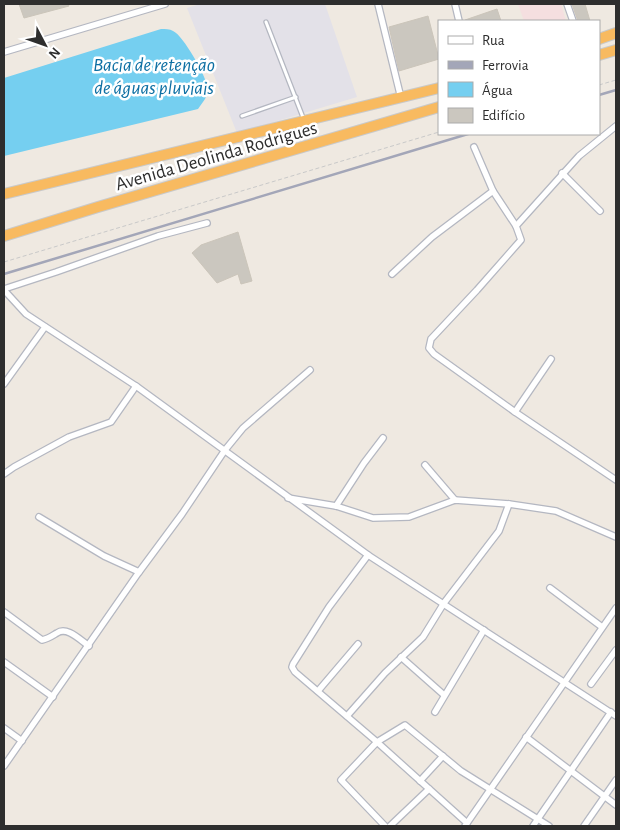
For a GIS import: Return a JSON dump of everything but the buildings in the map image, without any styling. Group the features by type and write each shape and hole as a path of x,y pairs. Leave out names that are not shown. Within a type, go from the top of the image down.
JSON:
{"highway":[{"path":"600,39 616,33"},
{"path":"600,55 616,50"},
{"name":"Avenida Deolinda Rodrigues","path":"4,194 438,88"},
{"name":"Avenida Deolinda Rodrigues","path":"4,236 438,107"}],"street":[{"path":"140,4 141,11"},
{"path":"4,52 166,4"},
{"path":"378,4 401,98"},
{"path":"455,4 459,20"},
{"path":"567,4 573,20"},
{"path":"516,226 562,173 597,140 616,126"},
{"path":"474,147 493,190 516,226 521,240 432,339 429,348 434,354 515,412 616,480"},
{"path":"562,173 600,211"},
{"path":"392,274 432,237 493,190"},
{"path":"207,223 158,236 4,289 26,314 136,386 368,555 614,714 570,770 533,826"},
{"path":"4,384 45,327"},
{"path":"515,412 551,358"},
{"path":"4,766 225,450 243,428 310,370"},
{"path":"4,474 14,466 69,437 111,422 136,386"},
{"path":"336,506 383,438"},
{"path":"425,465 455,500"},
{"path":"287,497 336,506 373,518 401,519 455,500 509,504 556,510 616,537"},
{"path":"347,716 385,673 423,637 444,604 499,531 509,504"},
{"path":"40,517 104,556 139,572"},
{"path":"368,555 330,607 292,668 377,742 466,825 616,608"},
{"path":"550,588 602,627"},
{"path":"4,612 42,640 66,630 88,646"},
{"path":"435,712 484,630"},
{"path":"318,690 358,644"},
{"path":"591,684 616,650"},
{"path":"401,657 444,695"},
{"path":"4,662 53,697"},
{"path":"385,826 341,780 377,742 405,725 461,771 549,826"},
{"path":"4,728 22,741"},
{"path":"526,737 616,805"},
{"path":"420,781 443,756"},
{"path":"584,826 616,780"},
{"path":"390,826 429,789"}],"lane":[{"path":"266,22 305,120"},
{"path":"242,116 296,97"}],"path":[{"path":"600,85 616,80"},
{"path":"4,262 438,132"}],"shaded area":[{"path":"200,4 325,4 357,97 237,133 187,8"},
{"path":"518,4 561,4 566,20 524,20"}],"water":[{"name":"Bacia de retenção de águas pluviais","path":"161,29 170,30 177,34 194,56 203,75 208,91 198,109 4,156 4,78"}],"railway":[{"path":"600,95 616,90"},
{"path":"4,274 465,135"}]}
